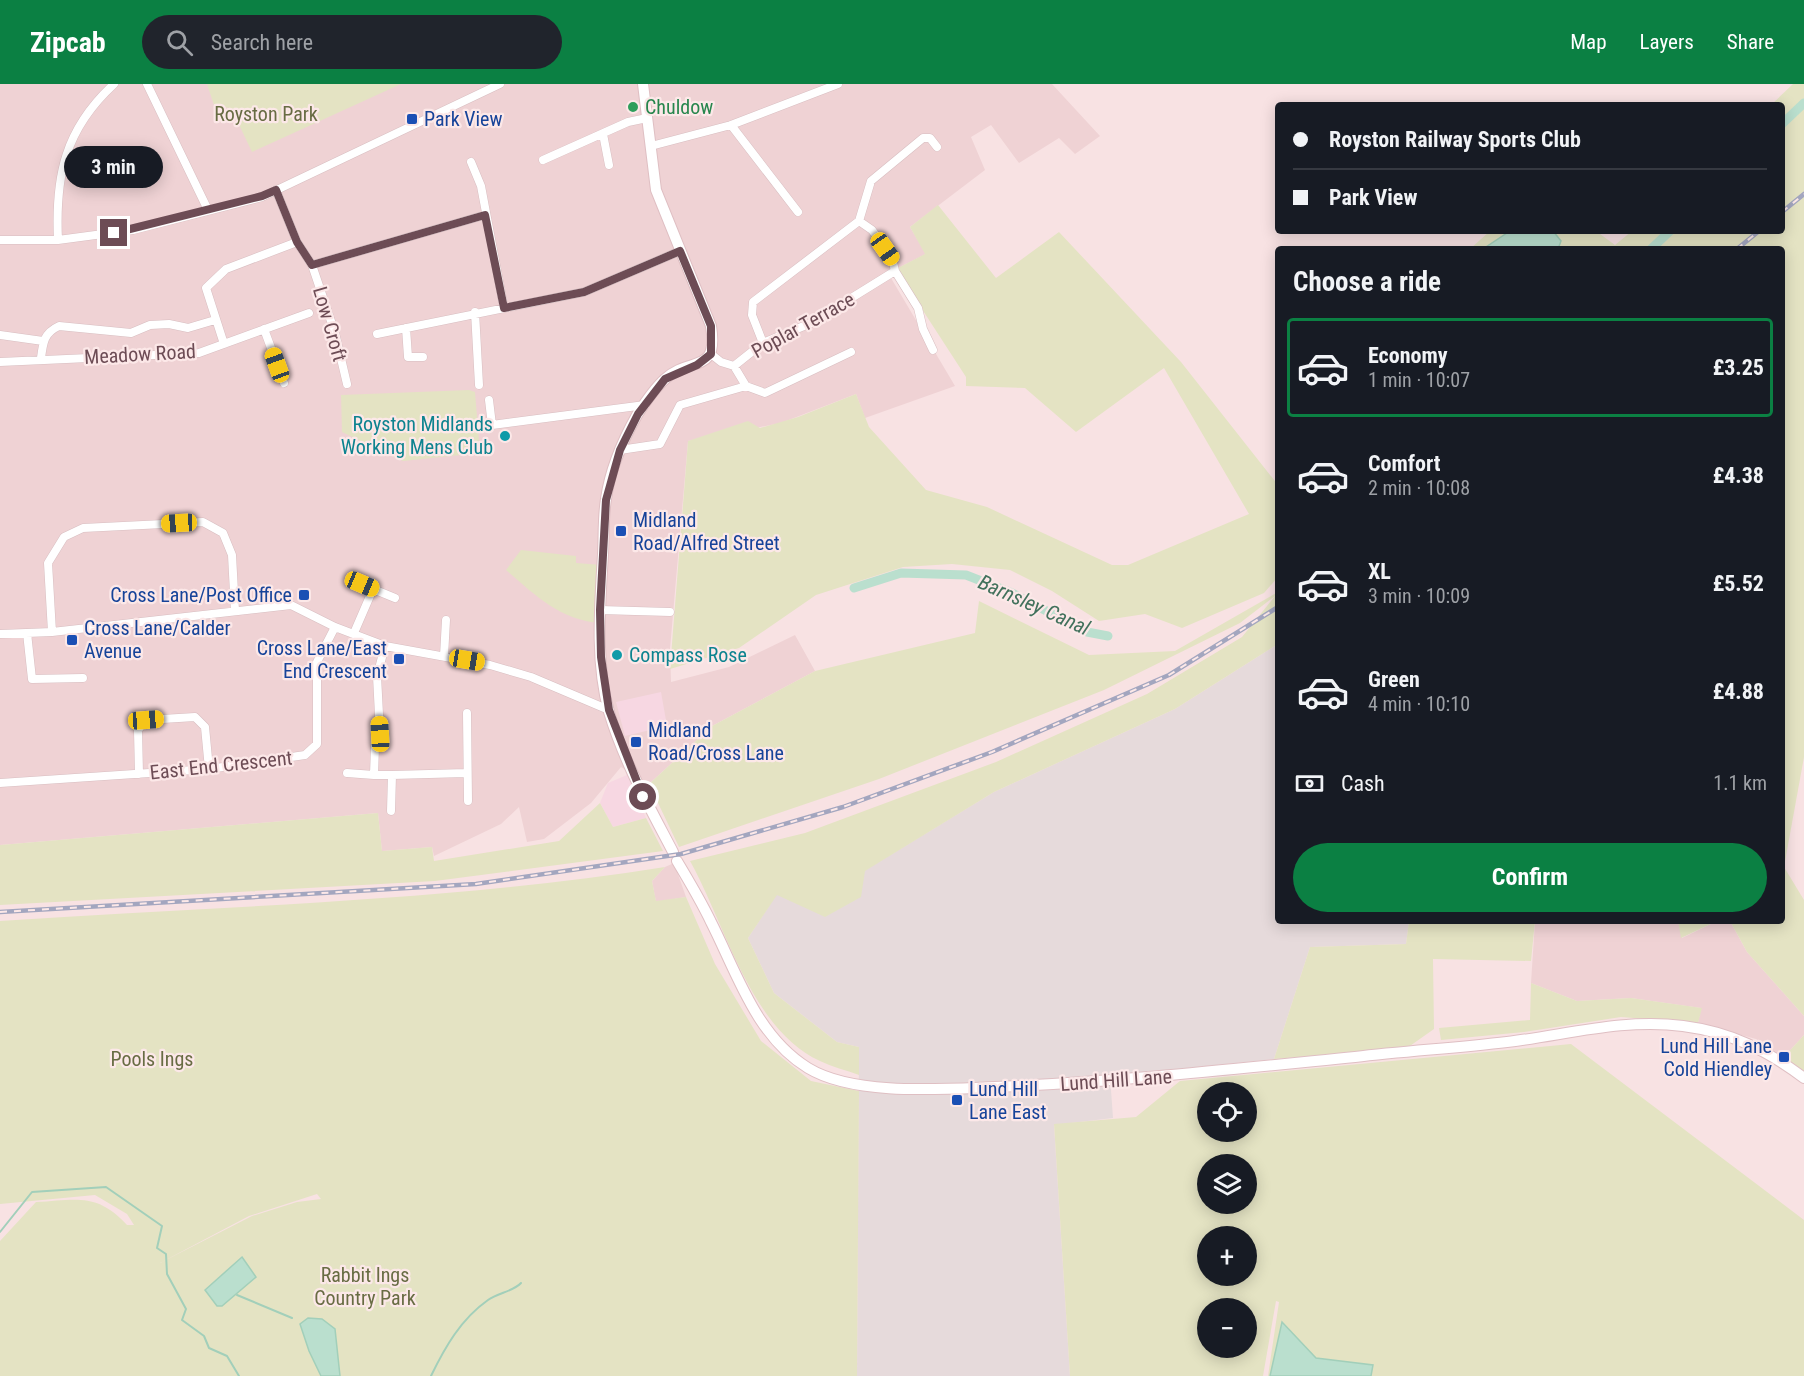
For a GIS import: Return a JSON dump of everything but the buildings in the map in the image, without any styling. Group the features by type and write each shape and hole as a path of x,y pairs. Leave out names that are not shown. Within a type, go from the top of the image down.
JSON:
{"main road":[{"path":"643,84 656,190 711,326 711,354"},
{"name":"Lund Hill Lane","path":"711,354 697,365 665,379 645,405 620,450 606,500 600,610 601,657 609,710 639,787 711,922 739,983 775,1038 805,1066 823,1076 855,1085 935,1089 1134,1080 1507,1042 1637,1024 1684,1026 1742,1040 1768,1053 1804,1078"}],"street":[{"path":"58,240 56,202 62,166 75,130 95,101 114,84"},
{"path":"147,84 208,210"},
{"path":"0,240 58,240 133,230 262,196 500,84"},
{"path":"651,146 731,125 838,84"},
{"path":"543,160 628,122 647,118"},
{"path":"731,125 798,212"},
{"path":"603,134 609,165"},
{"path":"763,343 752,315 753,303 859,221 871,181 923,138 930,138 937,147"},
{"path":"471,162 481,186 504,308"},
{"name":"Low Croft","path":"276,190 297,242 312,265 347,384"},
{"path":"312,265 485,215"},
{"path":"859,221 872,230 892,258 895,271 918,308 922,329 933,350"},
{"path":"224,344 206,288 226,269 297,242"},
{"path":"377,334 475,312 584,292 680,251"},
{"name":"Poplar Terrace","path":"711,354 721,362 734,366 763,343 811,323 895,271"},
{"path":"475,312 479,385"},
{"name":"Meadow Road","path":"0,362 41,358 199,353 309,313"},
{"path":"41,358 43,341 49,331 59,326 131,333 150,325 170,324 188,328 215,320"},
{"path":"406,328 404,357 423,357"},
{"path":"264,329 284,382"},
{"path":"0,335 43,341"},
{"path":"620,450 660,444 680,405 746,386 765,393 851,352"},
{"path":"734,366 746,386"},
{"path":"489,400 492,425 645,405"},
{"path":"51,632 48,563 64,537 83,528 203,522 213,527 223,533 231,555 236,611"},
{"path":"351,580 395,598"},
{"path":"354,633 374,589"},
{"path":"0,634 51,632 291,605 335,627 385,646 490,665 531,677 609,710"},
{"path":"600,610 670,612"},
{"path":"444,656 446,620"},
{"name":"East End Crescent","path":"0,783 209,769 305,755 316,744 317,662 335,627"},
{"path":"27,633 32,679 83,678"},
{"path":"374,775 375,746 380,734 377,676 385,646"},
{"path":"467,713 468,801"},
{"path":"139,774 138,730 146,720 195,717 205,727 209,769"},
{"path":"347,773 374,775 466,773"},
{"path":"391,811 392,775"}],"shaded area":[{"path":"0,84 1052,84 1100,136 1075,154 1059,138 1019,163 991,125 971,137 985,170 910,227 926,254 888,273 955,386 865,418 856,394 781,423 688,441 670,649 671,682 729,667 795,635 815,671 712,726 649,784 621,767 591,803 544,839 527,842 519,807 501,824 434,856 432,847 382,851 378,813 0,845"},
{"path":"1506,234 1555,234 1561,241 1559,246 1488,246"},
{"path":"1275,646 1275,924 1409,924 1406,944 1310,947 1274,1059 1110,1076 1113,1118 1054,1125 1070,1376 857,1376 859,1047 837,1042 774,993 748,938 777,894 864,871 994,792 1175,709"},
{"path":"661,692 667,726 625,736 616,702"},
{"path":"627,775 646,818 613,827 600,803 608,783"},
{"path":"674,863 686,897 656,902 652,881 665,867"},
{"path":"1535,924 1679,924 1682,938 1711,924 1732,924 1747,952 1804,1016 1804,1035 1784,1057 1756,1039 1698,1023 1701,1008 1631,998 1577,1001 1531,983"},
{"path":"242,1257 256,1277 222,1306 217,1306 205,1290"},
{"path":"308,1318 322,1319 335,1329 340,1376 321,1376 300,1324"},
{"path":"1282,1322 1316,1358 1373,1365 1371,1376 1270,1376"}],"green space":[{"name":"Royston Park","path":"207,84 401,84 252,152 233,112 229,108 214,105"},
{"path":"1793,84 1804,84 1804,757 1785,862 1785,246 1473,246 1487,234 1600,234 1615,245 1628,234 1785,234 1785,102 1774,102"},
{"path":"938,205 996,278 1059,232 1181,362 1275,481 1275,580 1264,593 1182,628 1145,614 1099,621 1052,591 1010,570 952,564 903,567 816,595 739,648 670,669 688,441 748,421 760,428 798,417 856,394 869,427 926,490 987,507 1112,565 1128,565 1249,514 1164,368 1076,432 1025,388 966,386 966,377 896,269 925,254 910,227"},
{"path":"469,390 475,392 480,453 403,461 342,432 341,395"},
{"path":"521,550 576,556 576,563 602,565 600,623 560,612 506,570"},
{"path":"1275,594 1240,623 1104,690 879,779 679,847 649,784 712,726 815,671 975,633 979,601 1089,655 1175,651"},
{"path":"1275,596 1275,646 1175,709 994,792 865,871 861,897 825,917 777,895 748,938 774,993 837,1042 859,1047 859,1075 820,1061 796,1046 775,1025 757,1000 742,972 690,861 805,833 996,762 1147,694 1242,637"},
{"path":"600,803 613,827 646,818 663,851 435,881 0,905 0,845 378,813 382,851 432,847 434,861 559,841"},
{"path":"665,867 652,881 656,901 686,897 715,964 761,1041 811,1081 859,1091 857,1376 0,1376 0,1241 36,1202 85,1200 106,1207 127,1225 134,1225 127,1214 95,1195 0,1204 0,921 333,902 582,879","holes":["317,1194 321,1199 297,1202 252,1216 160,1263 249,1216"]},
{"path":"1785,869 1804,900 1804,1016 1747,952 1732,924 1785,924"},
{"path":"1409,924 1535,924 1531,961 1433,959 1434,1029 1407,1048 1274,1059 1310,947 1406,944"},
{"path":"1679,924 1711,924 1681,938"},
{"path":"1531,983 1577,1001 1631,998 1702,1008 1698,1023 1621,1017 1524,1032 1441,1040 1439,1028 1530,1020"},
{"path":"1804,1035 1804,1071 1784,1057"},
{"path":"1571,1044 1804,1220 1804,1376 1268,1376 1279,1302 1276,1301 1263,1376 1070,1376 1054,1124 1136,1117 1180,1081"}],"waterway":[{"name":"Barnsley Canal","path":"1785,121 1804,103"},
{"name":"Barnsley Canal","path":"1654,246 1667,234"},
{"name":"Barnsley Canal","path":"854,588 901,573 966,575 1012,593 1087,632 1108,636"},
{"path":"0,1232 32,1192 106,1187 162,1226 157,1248 166,1254 167,1274 186,1309 182,1320 204,1336 209,1348 227,1356 239,1376"},
{"path":"431,1376 448,1344 470,1316 488,1300 521,1283"},
{"path":"237,1295 292,1318"}],"railway":[{"path":"1785,210 1804,194"},
{"path":"1741,246 1755,234"},
{"path":"0,912 476,884 681,854 843,807 992,752 1169,675 1275,609"}],"place":[{"name":"Chuldow","path":"633,107"},
{"name":"Park View","path":"412,119"},
{"name":"Royston Midlands Working Mens Club","path":"505,436"},
{"name":"Midland Road/Alfred Street","path":"621,531"},
{"name":"Cross Lane/Post Office","path":"304,595"},
{"name":"Cross Lane/Calder Avenue","path":"72,640"},
{"name":"Compass Rose","path":"617,655"},
{"name":"Cross Lane/East End Crescent","path":"399,659"},
{"name":"Midland Road/Cross Lane","path":"636,742"},
{"name":"Lund Hill Lane Cold Hiendley","path":"1784,1057"},
{"name":"Lund Hill Lane East","path":"957,1100"}],"route":[{"path":"114,233 262,196 276,190 297,242 312,265 485,215 504,308 584,292 680,251 711,326 713,340 711,354 697,365 665,379 638,414 620,450 606,500 600,610 601,657 609,710 643,797"}],"park label":[{"name":"Pools Ings","path":"152,1059"},
{"name":"Rabbit Ings Country Park","path":"365,1286"}]}
